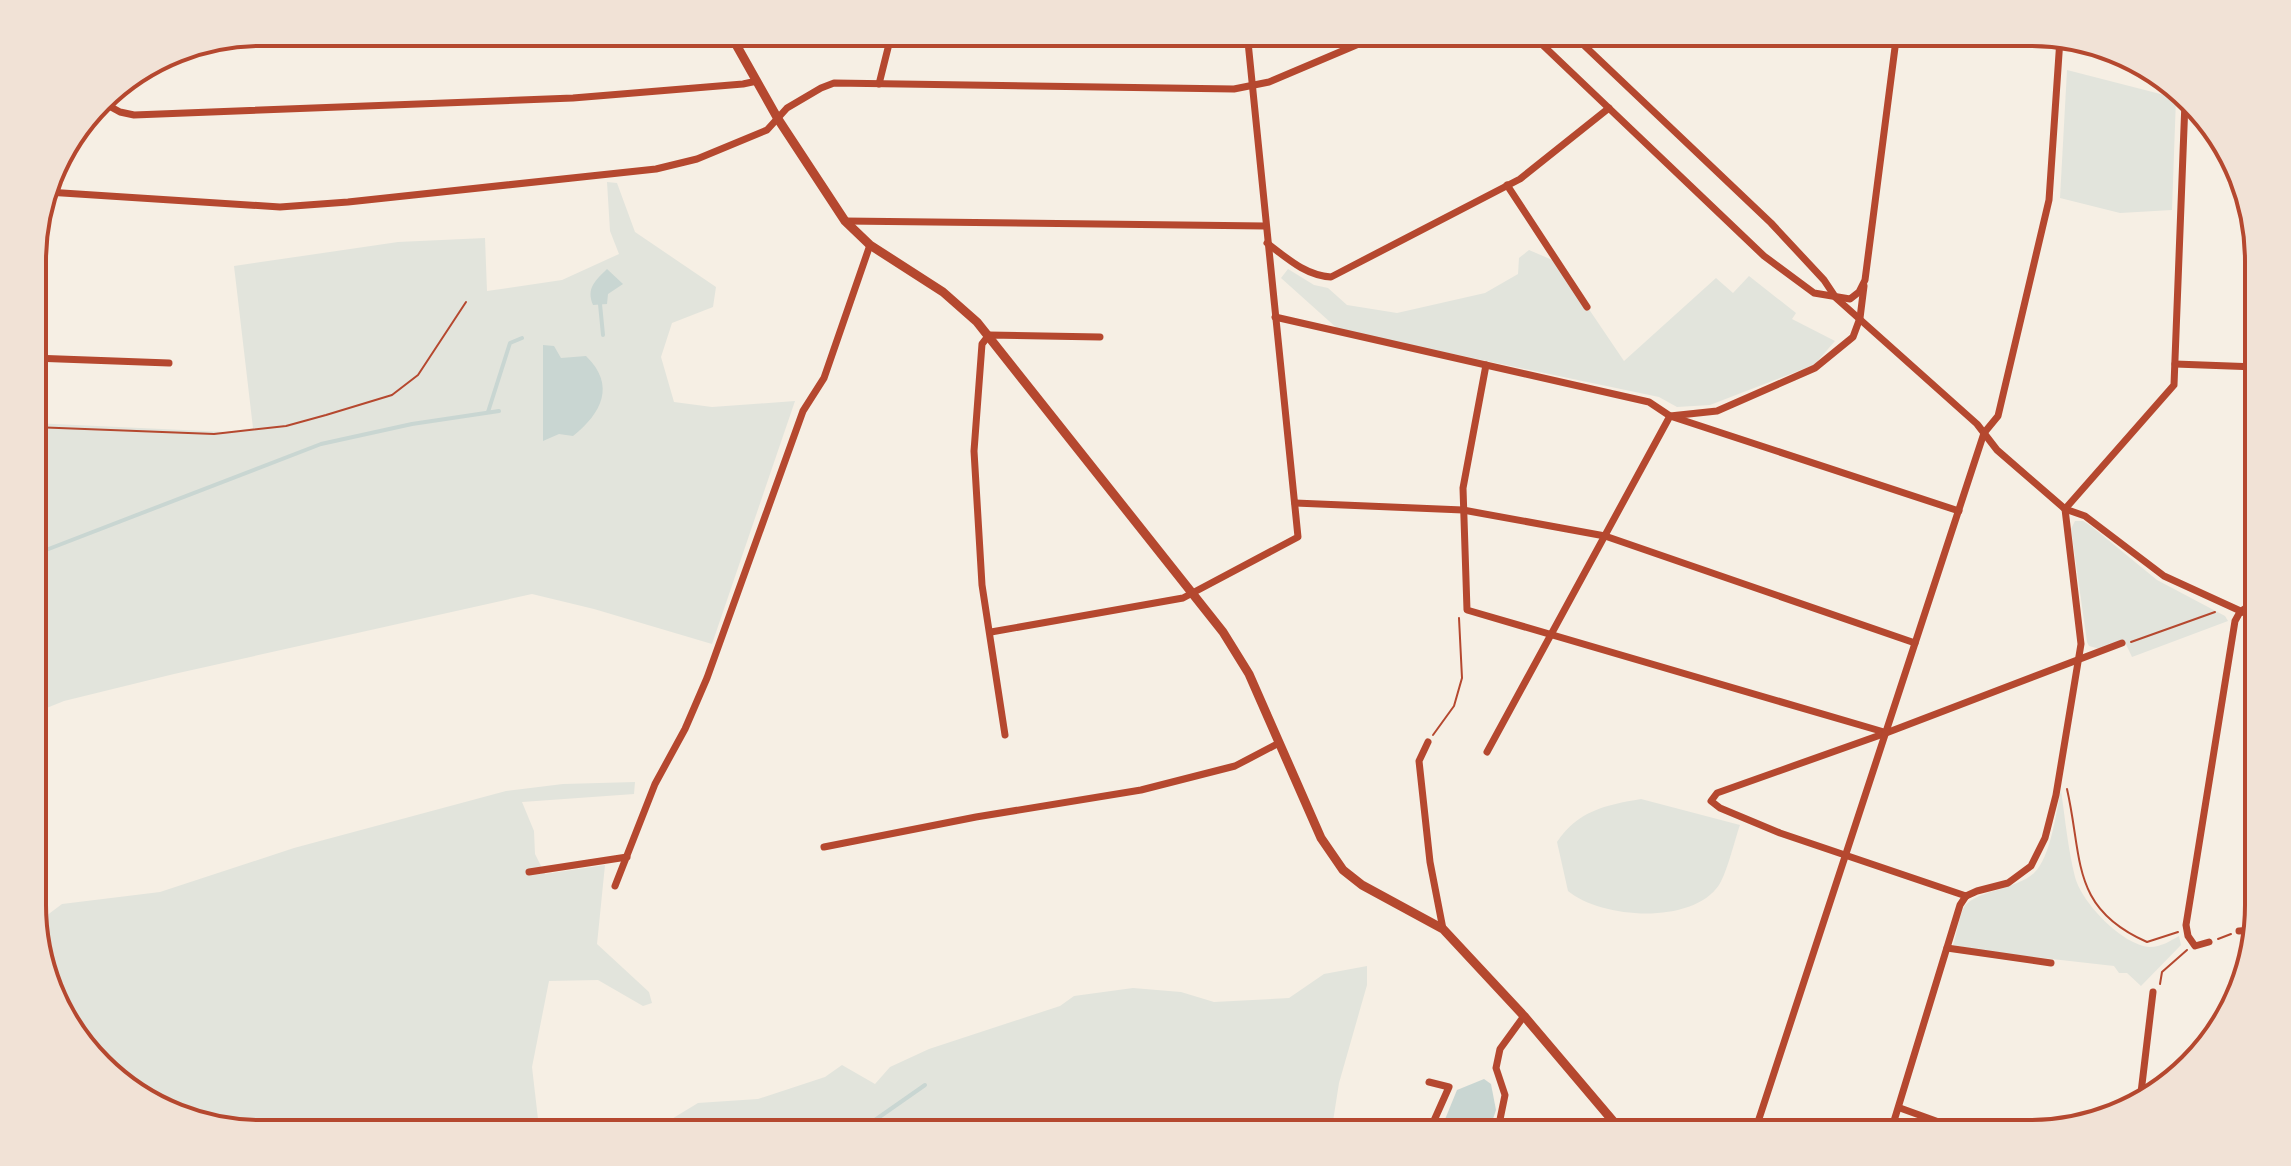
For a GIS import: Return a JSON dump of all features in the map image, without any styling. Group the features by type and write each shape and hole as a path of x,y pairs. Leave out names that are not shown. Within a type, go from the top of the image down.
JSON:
{"street":[{"path":"737,46 778,119 845,221 870,245 943,292 989,335 1194,593 1249,674 1321,838 1343,870 1362,885 1443,929 1524,1016 1611,1119"},
{"path":"879,84 888,46"},
{"path":"991,632 1183,598 1298,537 1249,46"},
{"path":"57,193 280,207 656,169 697,159 767,130 787,108 834,83 1234,89 1254,87 1353,46"},
{"path":"1544,46 1764,256 1814,293 1850,299 1859,292 1865,280"},
{"path":"1585,46 1771,223 1824,280 1836,298 1977,424 1997,450 2065,509 2085,516 2164,576 2245,614"},
{"path":"1670,416 1717,411 1815,368 1853,337 1860,318 1895,46"},
{"path":"1759,1120 1984,433 1998,416 2049,200 2059,48"},
{"path":"111,107 134,115 573,98 757,81"},
{"path":"1267,243 1303,270 1317,276 1331,277 1520,179 1609,108"},
{"path":"1895,1120 1960,905 1966,896 2008,883 2031,866 2045,838 2081,644 2065,509 2174,385 2185,112"},
{"path":"1507,185 1587,307"},
{"path":"845,221 1265,226"},
{"path":"615,886 655,784 685,729 707,678 803,411 824,378 870,245"},
{"path":"1275,317 1649,402 1670,416 1959,511"},
{"path":"989,335 1100,337"},
{"path":"989,335 982,344 974,451 982,585 1005,735"},
{"path":"46,358 169,363"},
{"path":"2175,364 2245,367"},
{"path":"1486,365 1463,488 1467,610 1886,733"},
{"path":"1487,752 1670,416"},
{"path":"1295,503 1463,510 1605,536 1915,643"},
{"path":"2209,942 2195,946 2186,930 2235,621 2245,609"},
{"path":"1966,896 1780,833 1720,808 1711,801 1717,793 1886,733 2122,643"},
{"path":"1428,742 1419,761 1430,862 1443,929"},
{"path":"824,847 976,817 1141,790 1235,766 1279,743"},
{"path":"529,872 627,857"},
{"path":"2239,931 2243,931"},
{"path":"1947,948 2051,963"},
{"path":"2141,1089 2153,992"},
{"path":"1500,1120 1505,1095 1496,1068 1500,1049 1524,1016"},
{"path":"1429,1082 1449,1087 1434,1120"},
{"path":"1900,1108 1933,1120"}],"path":[{"path":"46,428 214,434 286,426 326,415 392,395 418,375 466,302"},
{"path":"2122,643 2128,644 2229,607"},
{"path":"1428,742 1454,706 1462,678 1460,612 1467,610"},
{"path":"2059,774 2066,782 2082,879 2097,905 2122,931 2147,942 2186,930"},
{"path":"2209,942 2239,931"},
{"path":"2161,977 2162,972 2184,951 2195,946"}],"shaded area":[{"path":"2067,70 2168,96 2176,103 2172,210 2120,213 2060,198"},
{"path":"607,182 617,183 635,232 716,287 713,307 672,323 661,357 674,402 712,407 795,401 712,644 532,594 174,674 46,708 46,424 226,432 253,428 234,266 398,242 485,238 487,291 562,280 619,254 610,231"},
{"path":"1529,250 1557,262 1624,361 1716,278 1733,293 1749,276 1796,313 1792,319 1835,341 1814,365 1710,405 1677,407 1659,397 1339,330 1281,278 1288,269 1314,285 1328,288 1347,305 1397,313 1485,293 1518,274 1519,258"},
{"path":"607,269 623,284 608,294 607,304 593,305 591,289"},
{"path":"543,345 554,346 561,358 586,356 601,378 603,388 598,408 573,436 559,434 543,441"},
{"path":"2075,521 2091,526 2157,580 2225,616 2228,621 2132,657 2124,640 2100,649 2089,646 2071,529"},
{"path":"635,782 634,794 522,802 534,831 535,854 545,874 605,865 597,944 649,992 652,1003 643,1006 598,980 549,981 532,1067 538,1119 543,1120 261,1120 205,1113 166,1098 119,1067 82,1025 62,987 53,961 47,915 62,904 160,892 294,848 506,791 563,784"},
{"path":"2061,790 2075,877 2094,910 2116,931 2139,944 2158,946 2179,936 2181,945 2141,986 2127,973 2119,973 2114,966 1953,945 1961,913 1968,903 2026,879 2040,866 2052,834"},
{"path":"1641,799 1740,825 1722,880 1706,898 1689,907 1646,914 1602,908 1568,891 1557,842 1565,831 1593,811"},
{"path":"1367,966 1367,985 1339,1083 1333,1120 670,1120 698,1103 758,1099 825,1077 842,1065 875,1084 890,1067 929,1049 1060,1006 1074,996 1133,988 1181,992 1214,1002 1289,998 1324,974"},
{"path":"1484,1079 1491,1084 1496,1110 1493,1120 1445,1120 1457,1090"}],"waterway":[{"path":"600,304 603,335"},
{"path":"488,412 510,343 522,338"},
{"path":"46,550 321,444 412,424 499,411"},
{"path":"875,1120 925,1085"}]}
